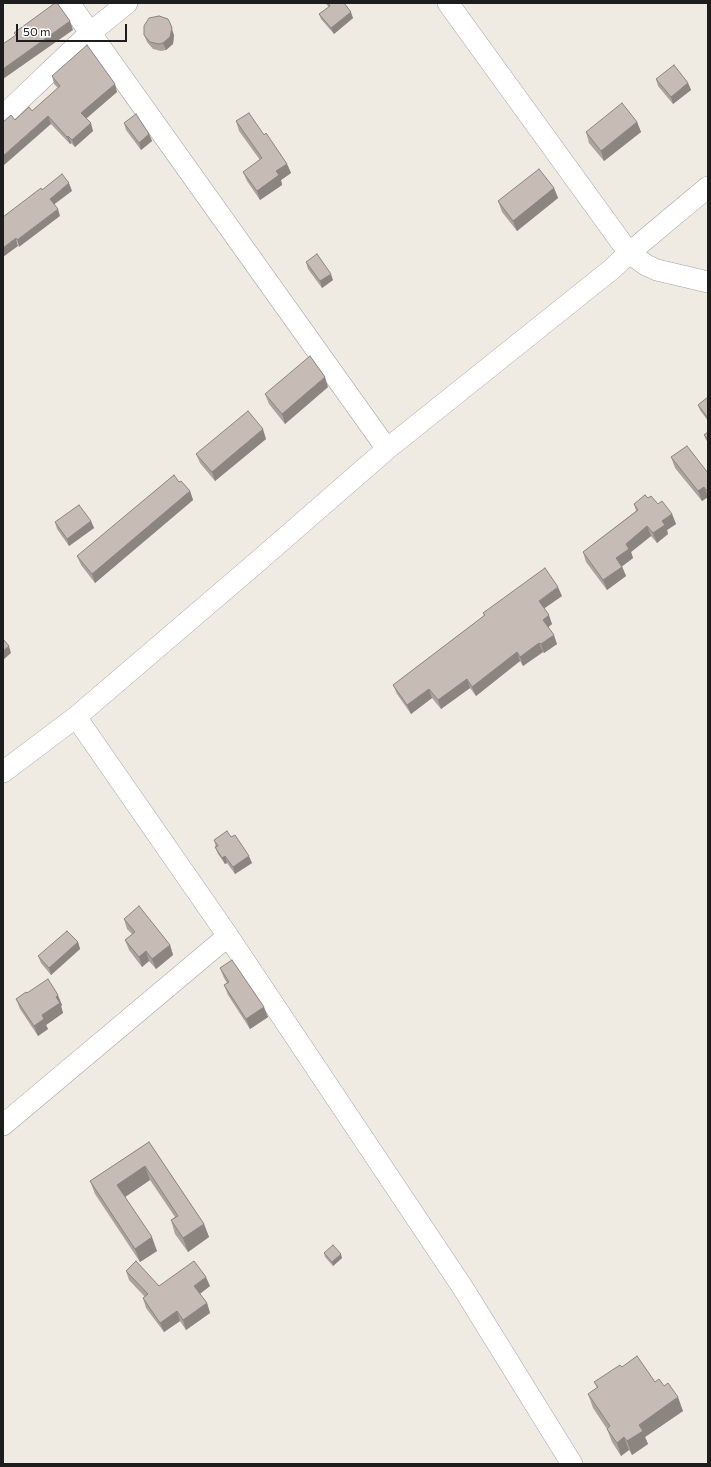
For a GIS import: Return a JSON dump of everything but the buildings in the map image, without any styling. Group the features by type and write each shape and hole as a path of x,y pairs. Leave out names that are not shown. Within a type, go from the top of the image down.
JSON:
{"street":[{"path":"69,3 387,449"},
{"path":"3,116 90,33 127,3"},
{"path":"448,3 629,253 646,265 657,270 708,282"},
{"path":"3,772 76,716 387,449 612,269 708,187"},
{"path":"76,716 228,936 463,1288 572,1464"},
{"path":"3,1124 228,936"}]}
